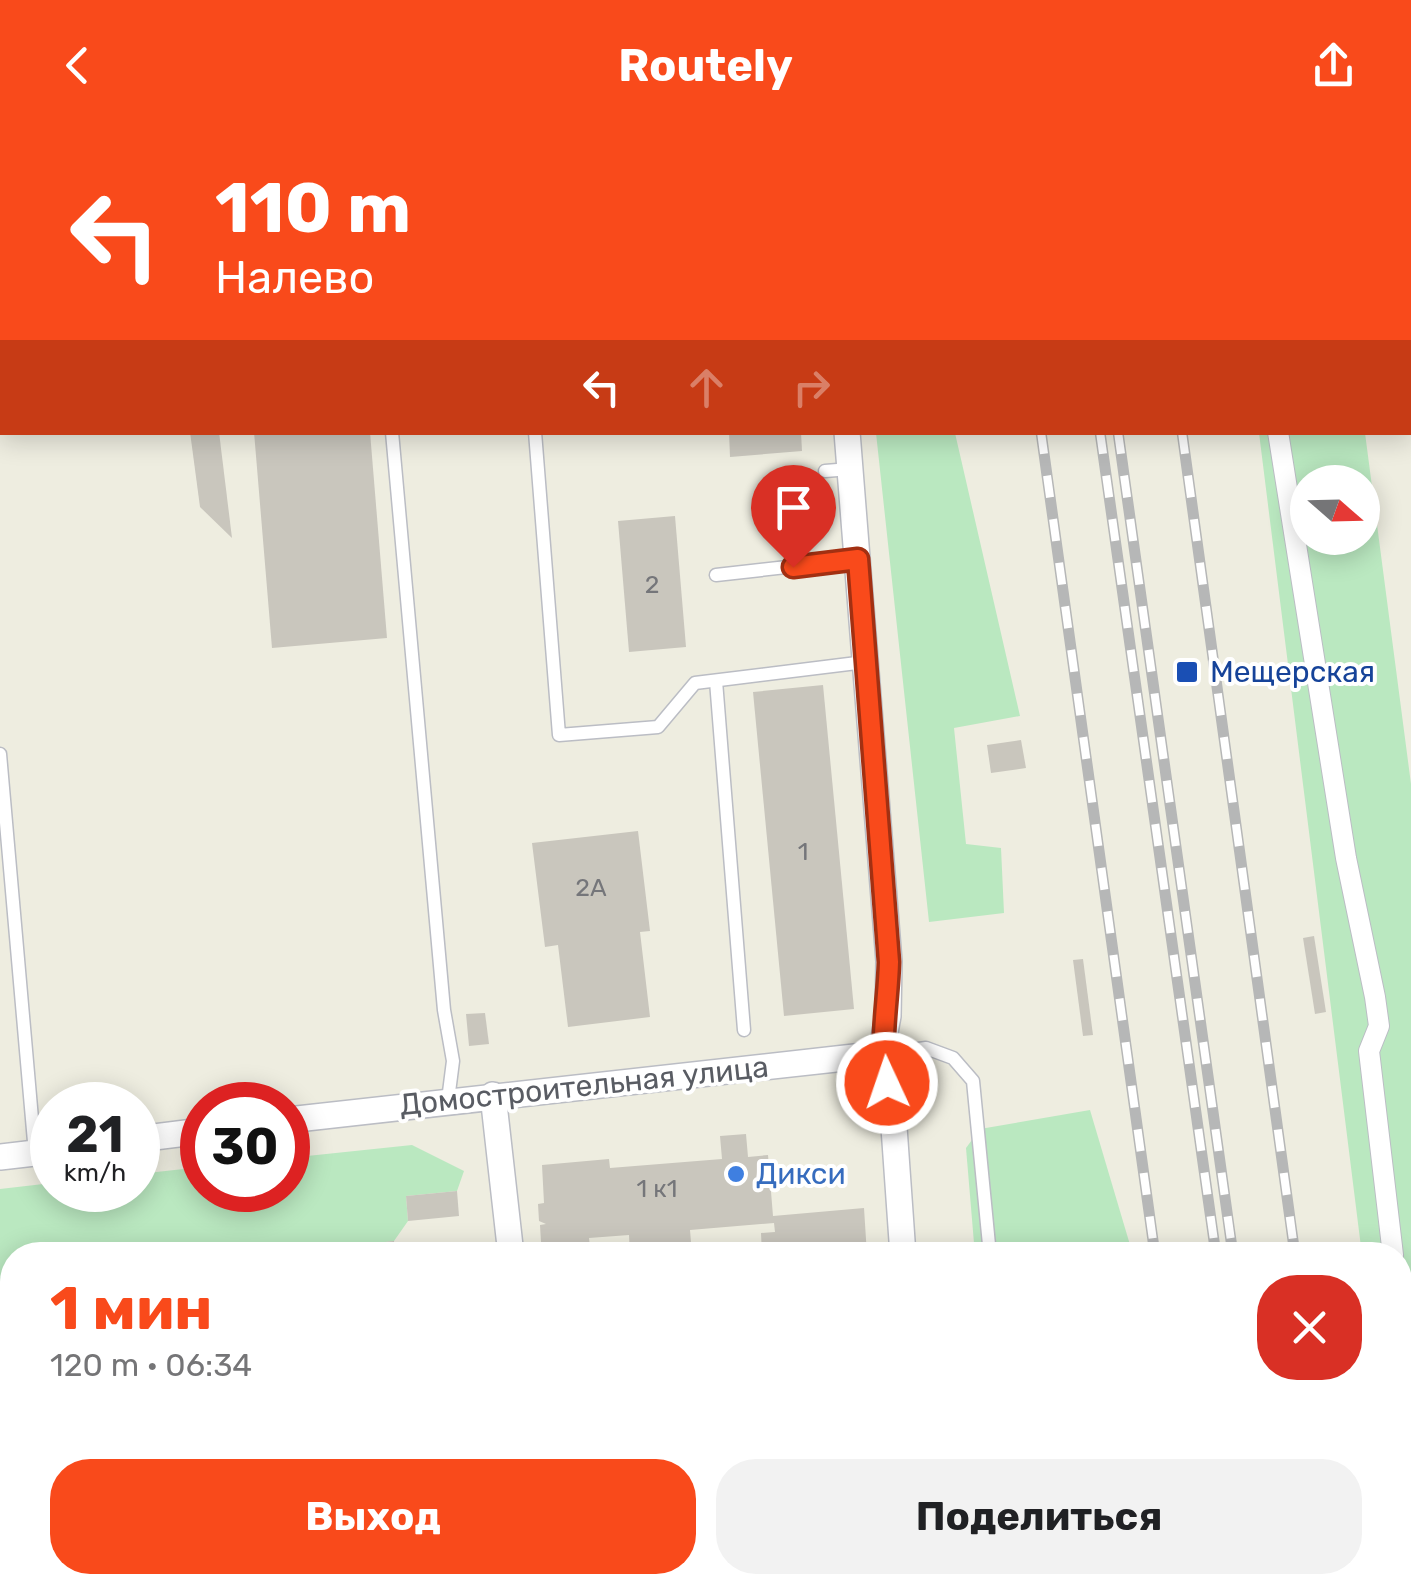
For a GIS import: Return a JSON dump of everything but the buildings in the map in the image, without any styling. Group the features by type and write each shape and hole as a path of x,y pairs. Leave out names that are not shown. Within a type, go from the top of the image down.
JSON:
{"street":[{"path":"845,435 838,470 858,559 889,962 888,1016 881,1054 893,1113 902,1242"},
{"path":"1278,435 1346,858 1376,997 1378,1026 1369,1050 1391,1242"},
{"name":"Домостроительная улица","path":"310,1117 881,1054"},
{"path":"493,1094 510,1242"},
{"path":"0,1157 30,1154"}],"lane":[{"path":"392,435 444,1010 452,1061 448,1100"},
{"path":"535,435 558,735 658,727 695,683 866,662"},
{"path":"716,575 858,559"},
{"path":"716,682 744,1030"},
{"path":"0,754 36,1082"},
{"path":"881,1054 926,1048 953,1058 973,1081 989,1242"}],"green space":[{"path":"876,435 955,435 1020,716 954,728 966,844 1001,848 1004,913 929,922"},
{"path":"1259,435 1365,435 1369,465 1290,465 1290,555 1380,555 1380,547 1411,784 1411,1242 1360,1242"},
{"path":"1090,1110 1129,1242 974,1242 966,1148 980,1129"},
{"path":"412,1145 464,1171 457,1191 406,1196 408,1221 394,1241 0,1242 0,1189 30,1186 30,1212 160,1212 160,1172 180,1169 180,1212 310,1212 310,1156"}],"railway":[{"path":"1041,435 1153,1242"},
{"path":"1100,435 1214,1242"},
{"path":"1118,435 1231,1242"},
{"path":"1182,435 1293,1242"}],"place":[{"name":"Мещерская","path":"1187,672"},
{"name":"Дикси","path":"736,1174"}],"route":[{"path":"793,567 858,559 889,962 888,1016 881,1054 887,1083"}]}
